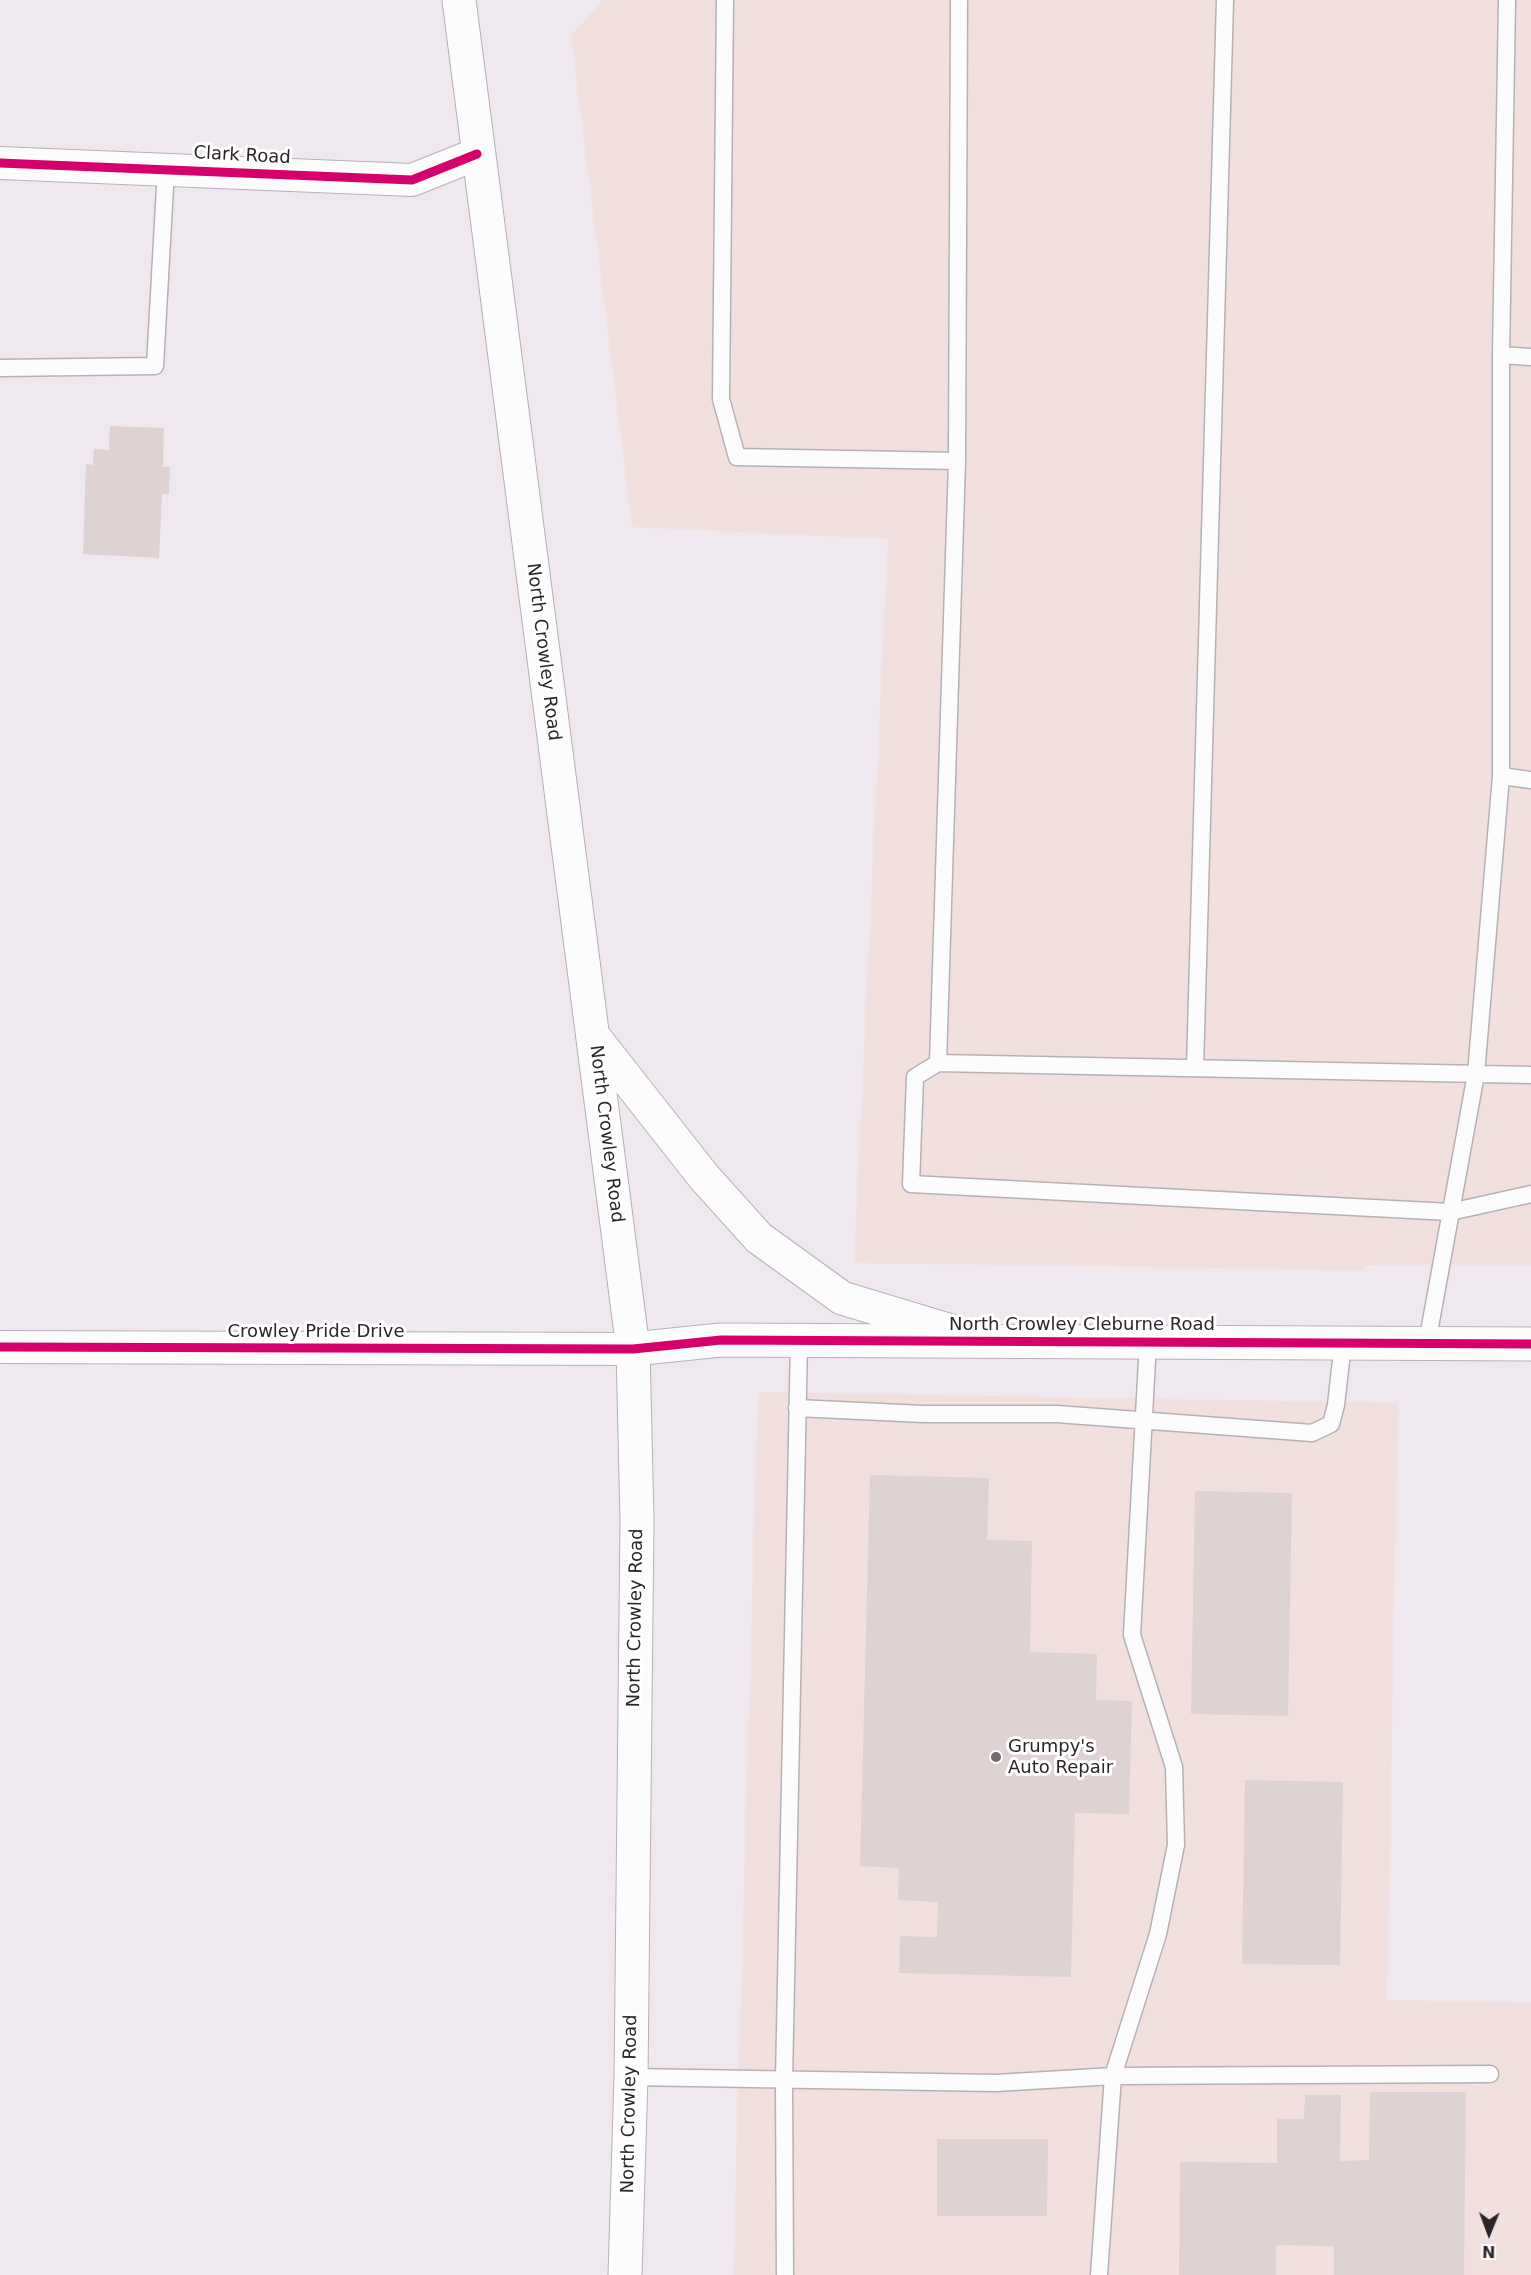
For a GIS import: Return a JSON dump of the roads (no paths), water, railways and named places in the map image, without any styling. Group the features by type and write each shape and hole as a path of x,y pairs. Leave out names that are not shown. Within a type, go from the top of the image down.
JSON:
{"main road":[{"name":"North Crowley Road","path":"459,0 477,154 633,1349 637,1520 631,2077 625,2275"},
{"path":"593,1036 704,1177 759,1238 842,1298 987,1342"},
{"name":"North Crowley Cleburne Road","path":"633,1349 721,1340 1531,1344"}],"street":[{"name":"Clark Road","path":"0,163 412,180 477,154"},
{"name":"Crowley Pride Drive","path":"0,1347 633,1349"}],"lane":[{"path":"725,0 721,399 737,457 957,461"},
{"path":"938,1063 957,461 959,0"},
{"path":"1195,1068 1225,0"},
{"path":"1427,1343 1476,1074 1501,776 1501,355 1507,0"},
{"path":"0,368 155,366 166,169"},
{"path":"1501,355 1531,357"},
{"path":"1501,776 1531,780"},
{"path":"1531,1075 938,1063 915,1077 911,1184 1450,1212 1531,1194"},
{"path":"785,2275 783,2080 799,1341"},
{"path":"1099,2275 1113,2076 1158,1934 1176,1845 1174,1767 1132,1635 1148,1342"},
{"path":"798,1408 923,1414 1057,1414 1312,1433 1331,1424 1336,1405 1343,1342"},
{"path":"631,2077 996,2083 1113,2076 1490,2074"}],"place":[{"name":"Grumpy's Auto Repair","path":"996,1757"}]}
